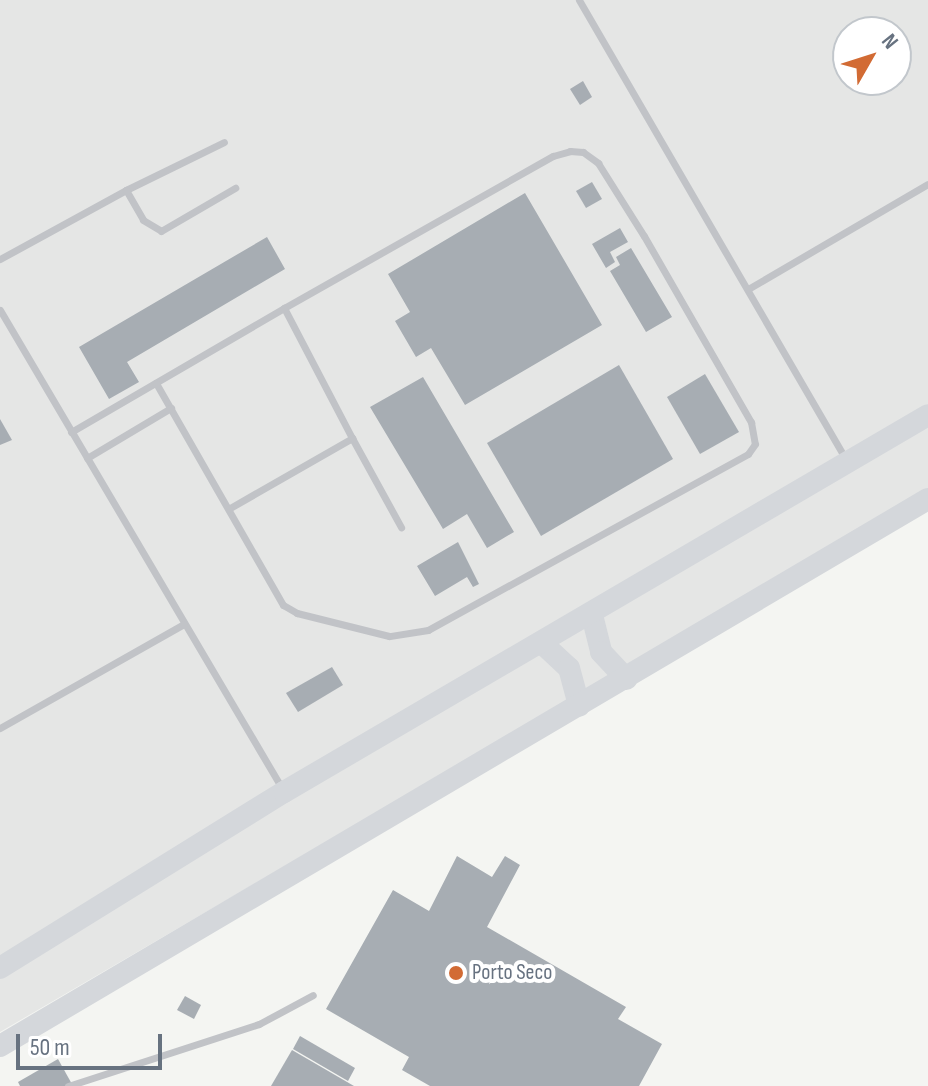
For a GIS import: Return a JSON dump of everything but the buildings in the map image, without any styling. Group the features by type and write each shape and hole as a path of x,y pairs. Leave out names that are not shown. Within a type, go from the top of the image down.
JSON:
{"main road":[{"path":"0,968 284,792 543,644 928,415"},
{"path":"0,1046 928,499"},
{"path":"592,615 601,652 626,679"},
{"path":"543,644 569,668 579,706"}],"lane":[{"path":"579,0 848,462"},
{"path":"0,259 126,190 224,142"},
{"path":"71,432 284,308 553,156 583,152 598,163 644,236 751,422 755,444 734,462 408,636 373,633 283,605 156,383"},
{"path":"748,289 928,184"},
{"path":"126,190 143,220 161,231 235,188"},
{"path":"284,308 401,527"},
{"path":"0,310 284,792"},
{"path":"87,458 171,408"},
{"path":"230,508 352,438"},
{"path":"0,728 184,624"},
{"path":"68,1086 259,1024 313,995"}],"shaded area":[{"path":"0,0 928,0 928,491 0,1032"}],"place":[{"name":"Porto Seco","path":"456,973"}]}
